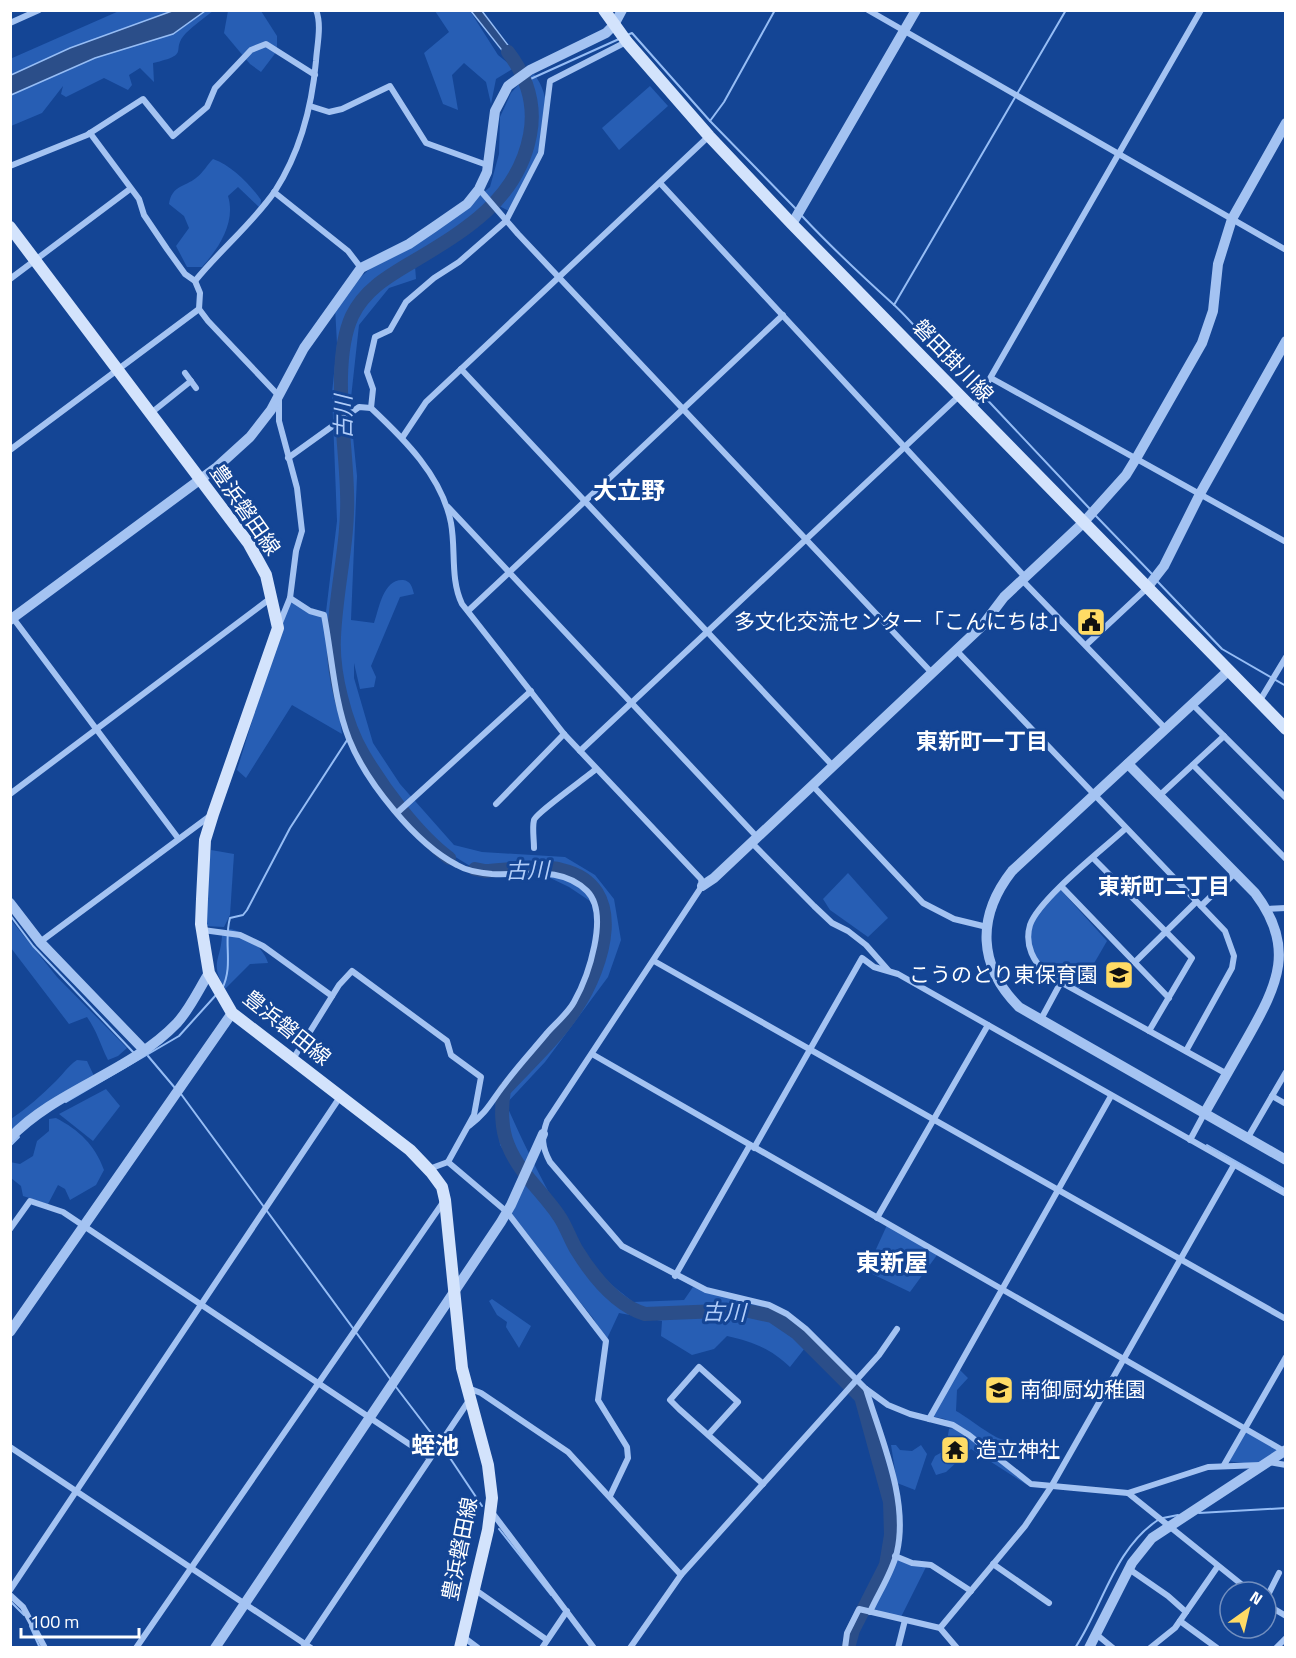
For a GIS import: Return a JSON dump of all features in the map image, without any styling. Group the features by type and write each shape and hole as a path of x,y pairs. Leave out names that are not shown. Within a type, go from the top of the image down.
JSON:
{"main road":[{"name":"磐田掛川線","path":"604,10 627,42 709,136 792,224 1146,589 1286,729"},
{"name":"豊浜磐田線","path":"10,227 249,544 266,575 273,597 278,628 213,814 203,859 202,930 208,973 232,1013 410,1150 442,1187 462,1368 491,1482 490,1511 461,1642"}],"street":[{"path":"10,23 39,10"},
{"path":"195,281 274,192 296,147 310,106 315,75 319,26 316,10"},
{"path":"178,838 11,618 200,479 250,437 279,396 304,348 361,268 391,250 409,244 467,204 481,191 488,165 495,111 508,86 530,70 606,33 614,25 622,10"},
{"path":"868,10 1121,153 1286,250"},
{"path":"792,224 916,10"},
{"path":"973,409 1201,10"},
{"path":"371,408 373,389 367,372 375,337 390,330 406,302 434,278 459,262 506,221 541,153 550,81 627,42"},
{"path":"10,166 90,133 143,99 173,136 207,107 214,88 251,50 266,44 315,75"},
{"path":"310,106 329,112 342,109 390,86 426,143 488,165"},
{"path":"214,1647 507,1212 547,1121 702,886 982,626 1004,597 1083,523 1126,475 1202,343 1213,311 1218,264 1232,219 1286,123"},
{"path":"90,133 139,199 144,215 179,266 195,281 200,293 199,309 279,396 279,421 297,488 302,531 296,551 290,598 278,628"},
{"path":"402,438 426,402 709,136"},
{"path":"660,183 906,446 1023,578 1166,729"},
{"path":"10,279 130,189"},
{"path":"481,191 506,221 684,407 931,672"},
{"path":"274,192 348,251 361,268"},
{"path":"10,450 199,309"},
{"path":"468,611 783,315"},
{"path":"1086,645 1146,589 1164,566 1201,492 1286,340"},
{"path":"461,369 832,765"},
{"path":"185,373 196,388"},
{"path":"991,378 1201,492 1286,542"},
{"path":"151,412 191,381"},
{"path":"580,751 960,395"},
{"path":"288,458 359,407 371,408 402,438 433,480 445,505 451,522 456,587 468,611 564,734 692,869 701,879 702,886"},
{"path":"445,505 832,923 848,931 866,945 888,970"},
{"path":"10,794 95,728 273,597"},
{"path":"290,598 310,611 324,615 343,720 358,758 398,812 430,848 457,866 493,874 552,873 568,877 587,891 598,912 594,948 573,1003 503,1085 489,1110 469,1126"},
{"path":"956,650 1093,796 1225,931 1234,956 1229,977 1186,1051"},
{"path":"1259,702 1286,657"},
{"path":"1228,671 1012,871 996,894 987,927 991,966 1001,987 1019,1007 1040,1021 1286,1160"},
{"path":"398,812 531,692"},
{"path":"1192,704 1286,798"},
{"path":"496,804 564,734"},
{"path":"1160,796 1224,736"},
{"path":"1128,764 1235,873 1266,909 1283,953 1270,997 1190,1140"},
{"path":"1193,765 1286,859"},
{"path":"534,848 534,819 538,812 564,796 596,770"},
{"path":"811,784 923,903 954,919 987,927"},
{"path":"40,942 213,814"},
{"path":"1125,829 1062,887 1036,915 1029,937 1030,947 1038,966 1061,982 1227,1074"},
{"path":"1093,858 1192,958 1149,1031"},
{"path":"1135,962 1165,931 1235,873"},
{"path":"1062,887 1169,998"},
{"path":"10,903 40,942 144,1050"},
{"path":"1266,909 1286,908"},
{"path":"202,930 240,935 263,946 332,996"},
{"path":"675,1276 862,958 874,967 888,970 988,1025 1286,1194"},
{"path":"654,961 1286,1319"},
{"path":"292,1060 332,996 352,971 447,1041 451,1055 481,1077 469,1126 448,1162 429,1170"},
{"path":"10,1138 37,1113 144,1050 178,1022 208,973"},
{"path":"1040,1021 1061,982"},
{"path":"10,1332 232,1013"},
{"path":"878,1218 988,1025"},
{"path":"592,1054 1285,1450 1168,1527 1140,1551 1089,1647"},
{"path":"1247,1139 1286,1072"},
{"path":"928,1419 1112,1096"},
{"path":"1272,1096 1286,1104"},
{"path":"10,1590 340,1097"},
{"path":"543,1134 543,1149 550,1162 618,1242 675,1276 706,1290 769,1305 787,1314 806,1329 866,1389 888,1405 953,1425 1031,1484 1128,1493 1224,1465 1286,1465"},
{"path":"448,1162 507,1212 606,1341 598,1400 627,1447 627,1458 610,1496"},
{"path":"940,1628 1025,1526 1051,1487 1234,1165"},
{"path":"136,1647 445,1200"},
{"path":"10,1229 30,1201 63,1212 317,1385 430,1458"},
{"path":"630,1647 681,1575 857,1380 897,1329"},
{"path":"1224,1465 1286,1357"},
{"path":"708,1435 738,1402 699,1367 670,1400 708,1435 763,1484"},
{"path":"866,1389 887,1458 898,1504 900,1527 895,1556 870,1612"},
{"path":"10,1447 306,1646 430,1458 469,1393 481,1392 555,1441 610,1496 681,1575"},
{"path":"1128,1493 1236,1580"},
{"path":"490,1511 594,1647"},
{"path":"895,1556 912,1563 930,1565 971,1591"},
{"path":"993,1564 1049,1603"},
{"path":"1150,1647 1175,1629 1218,1566"},
{"path":"1129,1569 1168,1596 1186,1612"},
{"path":"1276,1580 1279,1573"},
{"path":"474,1589 547,1640"},
{"path":"10,1595 23,1607 45,1647"},
{"path":"845,1647 847,1633 859,1609 940,1628 957,1647"},
{"path":"542,1647 567,1611"},
{"path":"898,1647 905,1620"},
{"path":"1180,1621 1217,1647"},
{"path":"1096,1634 1113,1647"},
{"path":"1276,1647 1286,1638"},
{"path":"461,1642 478,1647"}],"shaded area":[{"path":"119,11 213,11 186,33 181,39 177,54 153,63 154,82 140,68 129,75 132,85 128,90 104,78 66,97 61,94 63,86 42,113 11,126 10,59"},
{"path":"172,11 205,11 173,34 95,58 11,95 11,75 70,48"},
{"path":"228,11 261,11 277,36 277,51 261,72 250,64 224,33"},
{"path":"435,11 470,11 498,55 514,68 496,79 491,104 486,82 464,63 452,75 458,110 443,104 424,53 449,32"},
{"path":"471,11 482,11 523,65 516,68"},
{"path":"534,74 543,90 546,108 545,126 534,162 509,211 499,206 415,266 416,279 389,288 359,325 350,407 357,476 351,620 374,623 386,589 396,581 408,582 414,594 400,597 371,666 376,677 374,687 360,689 354,663 354,678 373,743 400,784 454,845 482,852 565,857 595,875 614,899 621,940 608,977 545,1062 506,1104 550,1195 577,1240 608,1281 633,1302 684,1300 693,1287 769,1305 789,1316 857,1380 848,1390 805,1348 790,1367 761,1347 727,1336 714,1349 692,1355 661,1336 662,1321 619,1313 606,1341 593,1318 507,1212 523,1179 500,1145 495,1099 573,1003 591,956 597,931 596,905 569,887 540,873 475,869 431,842 371,777 345,727 352,730 341,709 330,654 342,734 292,705 246,778 237,770 290,598 325,620 337,521 332,393 337,344 335,307 348,288 380,260 466,207 490,187 499,154 500,117 511,93 521,82"},
{"path":"650,86 668,106 619,150 602,128"},
{"path":"213,159 227,166 246,181 261,200 260,208 238,187 228,196 230,215 220,243 202,267 187,267 176,246 189,228 184,216 169,204 173,193 198,176"},
{"path":"211,850 234,854 230,915 224,927 205,926 205,891"},
{"path":"848,873 888,918 868,937 830,910 823,899"},
{"path":"1060,889 1107,941 1078,991 1061,982 1033,957 1029,931 1035,916"},
{"path":"11,920 57,977 127,1048 118,1056 108,1060 87,1017 69,1024 11,948"},
{"path":"229,929 241,933 253,942 263,952 268,963 250,964 225,989 220,980 217,962 222,935"},
{"path":"77,1060 87,1061 94,1076 11,1141 11,1119 40,1096"},
{"path":"106,1089 120,1106 93,1141 59,1114"},
{"path":"56,1118 85,1139 96,1153 104,1170 96,1185 70,1200 65,1189 58,1185 48,1204 23,1196 21,1186 11,1178 10,1162 20,1164 33,1156 37,1141 49,1131 49,1119"},
{"path":"888,1223 937,1255 910,1292 866,1271"},
{"path":"492,1299 531,1326 519,1348 506,1327 507,1322 497,1315 489,1301"},
{"path":"957,1367 968,1378 957,1390 956,1411 1004,1440 1006,1454 1000,1455 986,1442 962,1430 1031,1484 1027,1485 971,1449 946,1472 936,1475 931,1464 935,1456 944,1451 957,1456 961,1449 947,1441 949,1429 956,1427 945,1419 930,1416"},
{"path":"1246,1427 1284,1451 1262,1465 1226,1461"},
{"path":"891,1445 896,1445 900,1450 912,1451 921,1445 927,1454 915,1490 897,1483"},
{"path":"895,1556 927,1565 900,1619 872,1608"}],"waterway":[{"path":"710,121 724,102 775,10"},
{"path":"894,305 1066,10"},
{"path":"627,35 632,33 710,121 796,209"},
{"path":"526,81 619,39"},
{"name":"古川","path":"449,858 413,824 371,767 357,742 341,697 335,665 334,637 347,510 341,402 342,356 352,316 364,298 387,278 470,224 502,195 514,177 524,158 532,124 532,112 525,81 508,52"},
{"path":"802,216 945,355 1090,509"},
{"path":"1095,515 1152,574"},
{"path":"1157,581 1222,649 1286,686"},
{"path":"222,989 226,980 227,936 230,918 243,915 247,910 290,828 353,731"},
{"name":"古川","path":"475,869 485,871 544,867 562,870 583,879 597,893 603,910 605,930 601,951 586,991 560,1030 504,1090 502,1104 504,1132 513,1155 553,1207 589,1269 614,1296 634,1310 645,1314 744,1310 772,1316 797,1333 861,1397 890,1502 891,1535 886,1565 853,1630 848,1648"},
{"path":"10,915 33,946 134,1053"},
{"path":"66,1102 179,1036 216,995"},
{"path":"148,1056 175,1088"},
{"path":"181,1094 391,1380"},
{"path":"10,1146 19,1137"},
{"path":"1207,1145 1286,1190"},
{"path":"396,1387 438,1442"},
{"path":"442,1446 482,1506"},
{"path":"1199,1513 1286,1508"},
{"path":"1163,1518 1178,1515"},
{"path":"1075,1648 1110,1579 1130,1546 1158,1520"},
{"path":"499,1529 551,1595"},
{"path":"10,1601 24,1615"},
{"path":"30,1626 40,1648"}],"place":[{"name":"多文化交流センター「こんにちは」","path":"1091,622"},
{"name":"こうのとり東保育園","path":"1119,975"},
{"name":"南御厨幼稚園","path":"999,1390"},
{"name":"造立神社","path":"955,1450"}],"district":[{"name":"大立野","path":"629,491"},
{"name":"東新町一丁目","path":"982,741"},
{"name":"東新町二丁目","path":"1164,886"},
{"name":"東新屋","path":"892,1263"},
{"name":"蛭池","path":"435,1446"}]}
